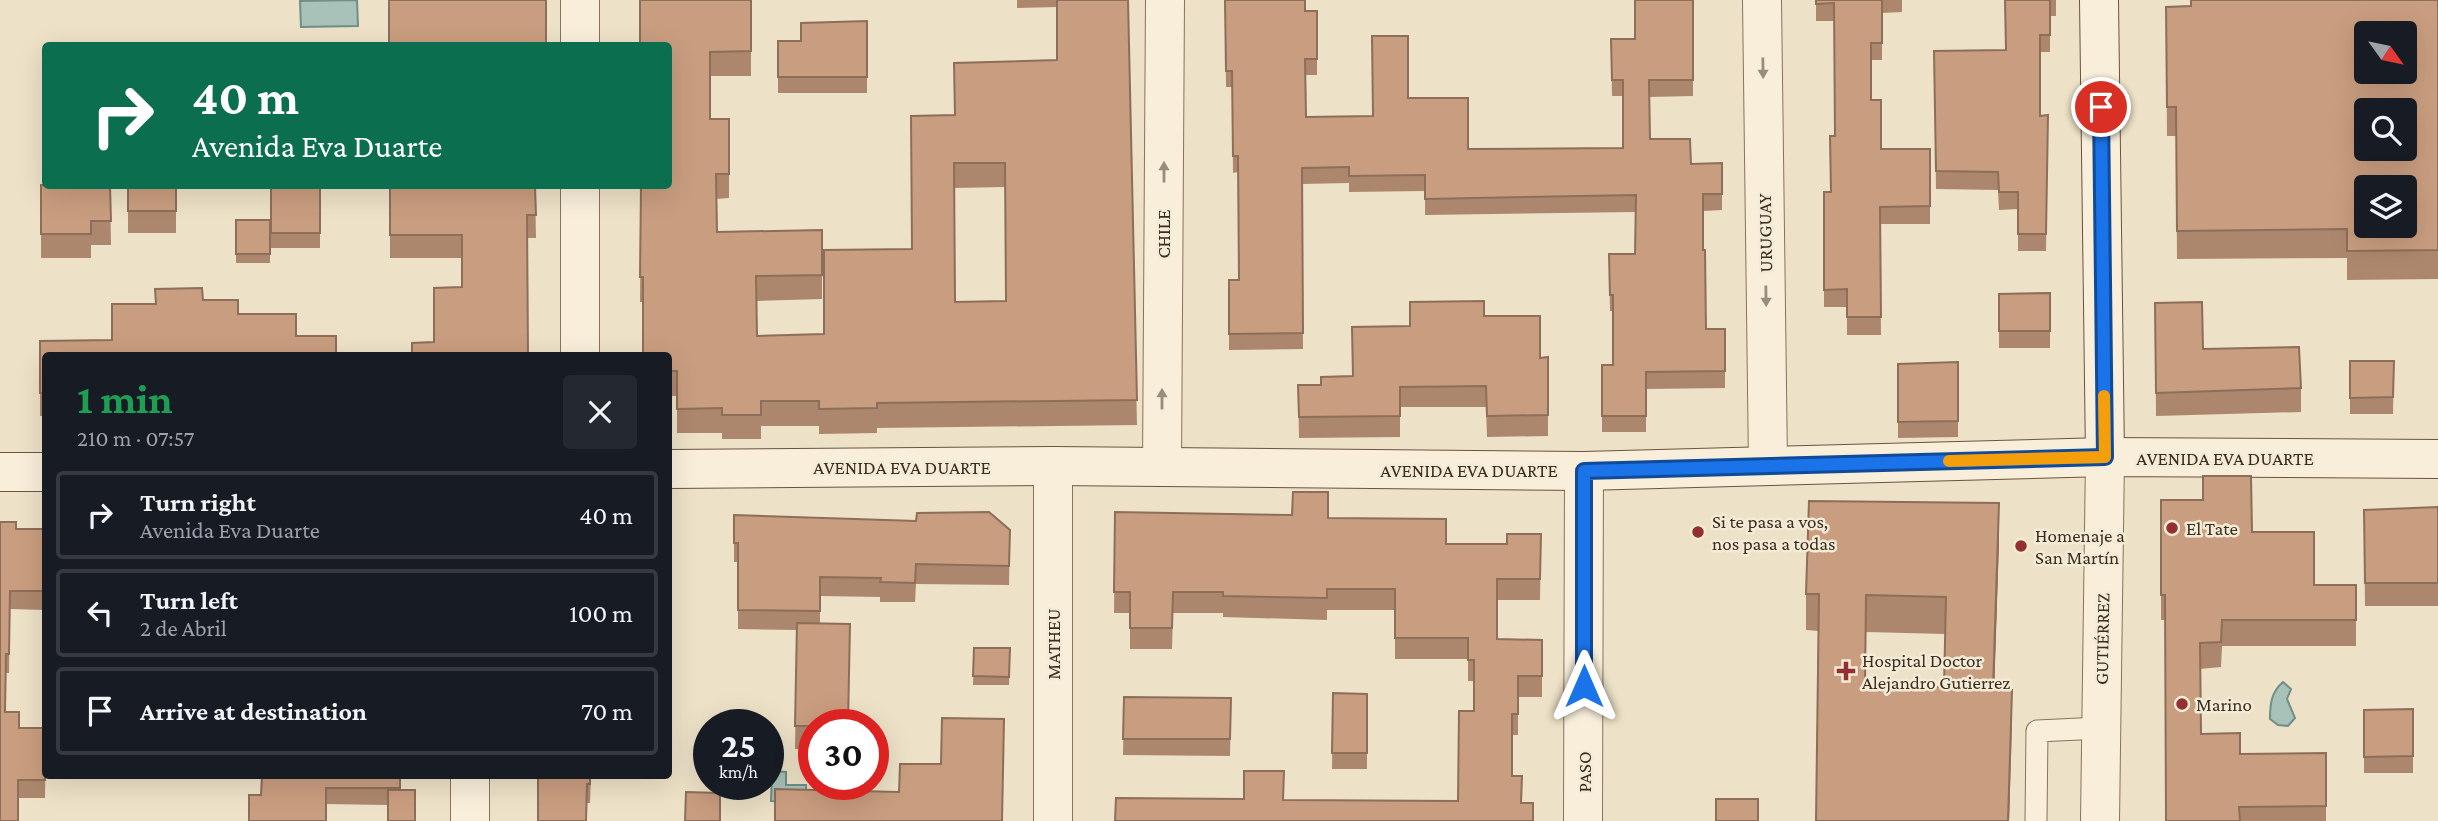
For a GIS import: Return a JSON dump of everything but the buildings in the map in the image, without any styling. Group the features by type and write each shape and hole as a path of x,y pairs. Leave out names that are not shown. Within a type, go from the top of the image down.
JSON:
{"main road":[{"path":"580,0 580,42"},
{"name":"CHILE","path":"1161,467 1165,0"},
{"name":"URUGUAY","path":"1762,0 1768,465"},
{"name":"GUTIÉRREZ","path":"2099,0 2105,457 2100,821"},
{"path":"580,189 580,352"},
{"name":"AVENIDA EVA DUARTE","path":"672,469 1053,466 1584,471 2105,457 2438,459"},
{"name":"MATHEU","path":"1053,466 1053,821"},
{"name":"PASO","path":"1583,821 1584,471"},
{"path":"0,472 42,472"},
{"path":"470,779 470,821"}],"lane":[{"path":"2036,821 2037,731 2101,728"}],"water":[{"path":"357,0 358,26 301,27 300,1"},
{"path":"2283,682 2291,689 2287,699 2295,718 2288,726 2278,725 2270,719 2272,699"},
{"path":"784,772 786,785 798,785 798,800 806,802 771,801 784,800"}],"slow traffic":[{"path":"1949,461 2105,457 2104,396"}],"place":[{"name":"El Tate","path":"2172,528"},
{"name":"Si te pasa a vos, nos pasa a todas","path":"1698,532"},
{"name":"Homenaje a San Martín","path":"2021,546"},
{"name":"Hospital Doctor Alejandro Gutierrez","path":"1846,671"},
{"name":"Marino","path":"2182,704"}],"route":[{"path":"1584,686 1584,471 2105,457 2101,107"}]}
